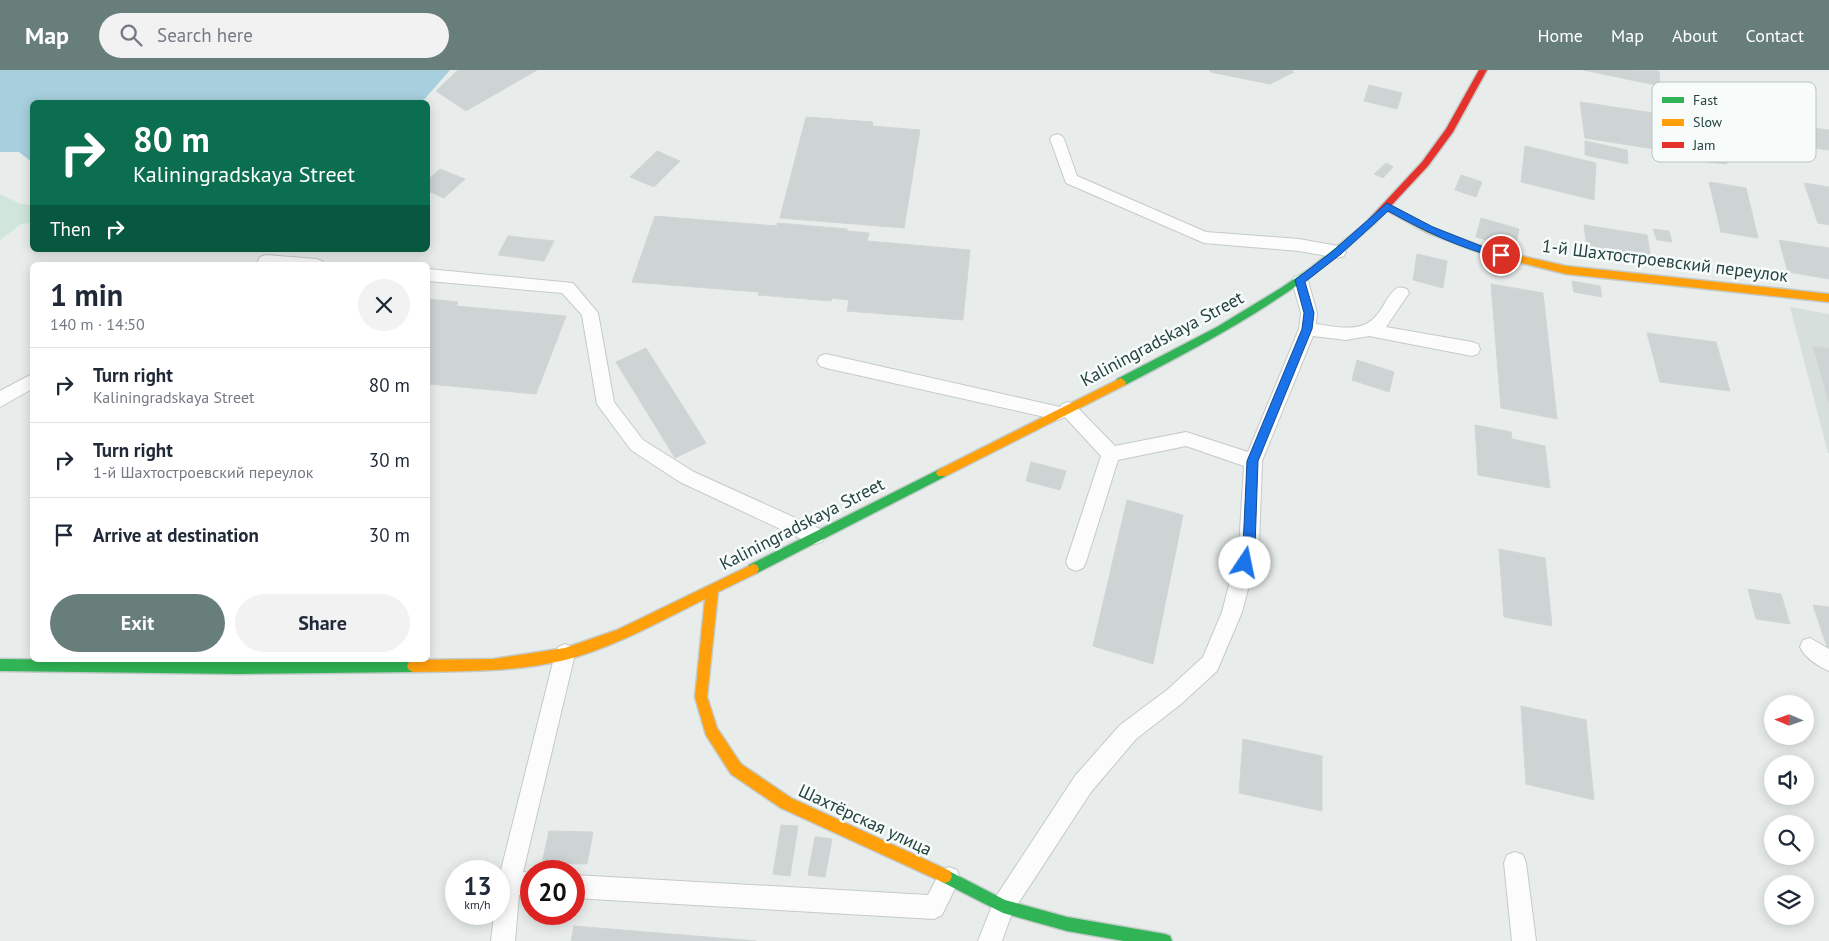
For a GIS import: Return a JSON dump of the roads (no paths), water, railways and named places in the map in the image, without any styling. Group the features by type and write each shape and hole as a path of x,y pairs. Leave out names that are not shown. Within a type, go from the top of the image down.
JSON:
{"street":[{"name":"Kaliningradskaya Street","path":"0,665 240,668 493,665 565,654 620,635 1199,342 1255,310 1338,252 1387,207 1422,167 1451,129 1483,70"},
{"name":"1-й Шахтостроевский переулок","path":"1387,207 1429,230 1484,251 1566,270 1829,298"},
{"name":"Шахтёрская улица","path":"712,590 702,698 711,731 736,769 786,803 949,878 1003,906 1068,924 1165,941"}],"lane":[{"path":"1057,139 1070,179 1204,237 1299,245 1338,252"},
{"path":"266,260 286,262"},
{"path":"430,275 567,287 590,313 606,404 637,445 687,477 815,536"},
{"path":"990,941 1003,906 1083,784 1128,732 1174,697 1210,664 1232,612 1249,547 1253,461 1307,329 1309,313 1300,280"},
{"path":"1369,330 1384,318 1401,293"},
{"path":"1307,329 1345,333 1369,330 1472,349"},
{"path":"826,361 1063,411 1111,454"},
{"path":"0,400 30,382"},
{"path":"1111,454 1186,439 1253,461"},
{"path":"1076,562 1111,454"},
{"path":"1810,647 1829,661"},
{"path":"525,860 565,654"},
{"path":"1515,863 1524,941"},
{"path":"585,888 934,907 949,878"},
{"path":"503,941 520,884"}],"water":[{"path":"0,70 450,70 424,100 30,100 30,160 19,152 0,152"}]}
